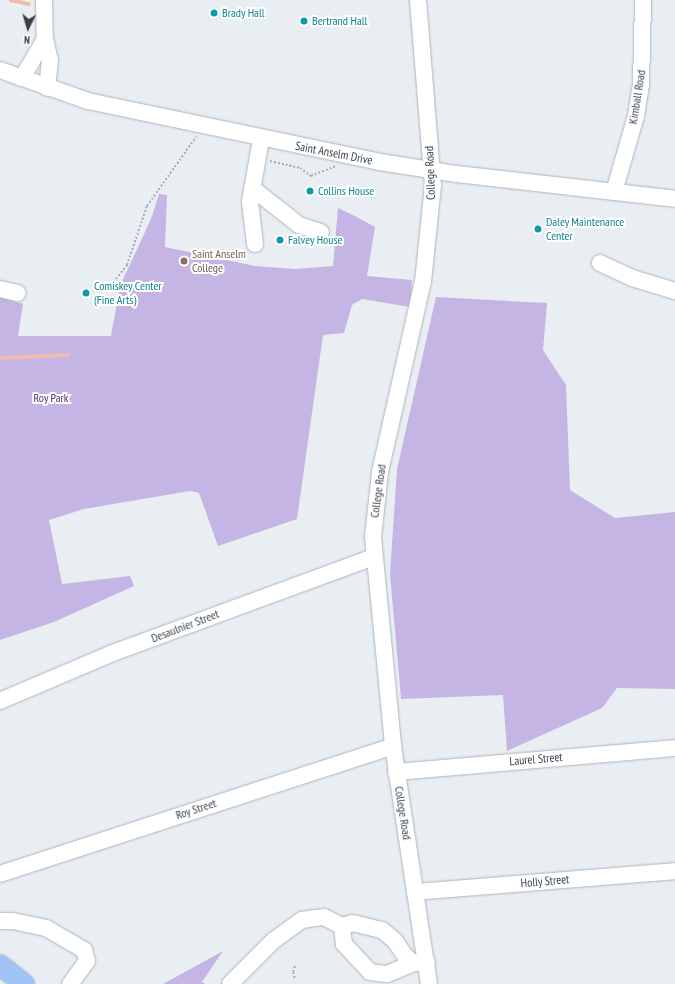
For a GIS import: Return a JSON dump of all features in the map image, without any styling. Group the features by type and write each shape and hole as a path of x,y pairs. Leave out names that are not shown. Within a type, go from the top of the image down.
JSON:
{"main road":[{"path":"0,965 24,984"}],"street":[{"path":"44,0 45,38 50,64 47,88"},
{"name":"College Road","path":"418,0 433,185 426,262 380,472 374,516 374,557 396,772 415,892 420,962 430,984"},
{"name":"Kimball Road","path":"614,192 634,123 641,84 643,0"},
{"path":"22,78 45,38"},
{"name":"Saint Anselm Drive","path":"0,70 47,88 88,101 261,139 431,170 675,199"},
{"path":"255,244 250,212 252,188 261,139"},
{"path":"252,188 299,225 321,232"},
{"path":"600,263 632,278 675,291"},
{"path":"0,289 18,293"},
{"name":"Desaulnier Street","path":"0,701 110,654 374,557"},
{"name":"Roy Street","path":"0,874 393,746"},
{"name":"Laurel Street","path":"396,772 675,748"},
{"name":"Holly Street","path":"415,892 675,871"},
{"path":"230,984 273,941 302,920 324,916 342,926 353,923 382,930 395,941 405,956 420,962"},
{"path":"0,921 13,920 46,928 84,950 87,961 70,984"},
{"path":"342,926 344,944 370,972 382,974 393,973 420,962"}],"path":[{"path":"99,286 106,286 116,279 127,265 147,206 187,154 199,133"},
{"path":"257,158 294,166 311,176 339,164"},
{"path":"295,966 293,972 295,978"}],"green space":[{"name":"Roy Park","path":"159,194 167,195 165,247 255,266 295,269 333,266 338,208 375,227 367,276 412,280 410,307 362,299 352,305 344,333 323,335 297,519 218,546 199,493 190,491 84,509 49,520 62,584 130,576 134,586 54,622 0,640 0,297 23,304 18,336 111,336 120,286 151,219"},
{"path":"436,297 547,303 543,350 566,385 570,490 615,518 675,512 675,689 617,688 602,708 507,751 503,695 401,699 390,574 397,469"},
{"path":"223,951 202,982 205,984 163,984"}],"waterway":[{"path":"11,0 29,4"},
{"path":"0,358 68,355"}],"place":[{"name":"Brady Hall","path":"214,13"},
{"name":"Bertrand Hall","path":"304,21"},
{"name":"Collins House","path":"310,191"},
{"name":"Daley Maintenance Center","path":"538,229"},
{"name":"Falvey House","path":"280,240"},
{"name":"Saint Anselm College","path":"184,261"},
{"name":"Comiskey Center (Fine Arts)","path":"86,293"}]}
